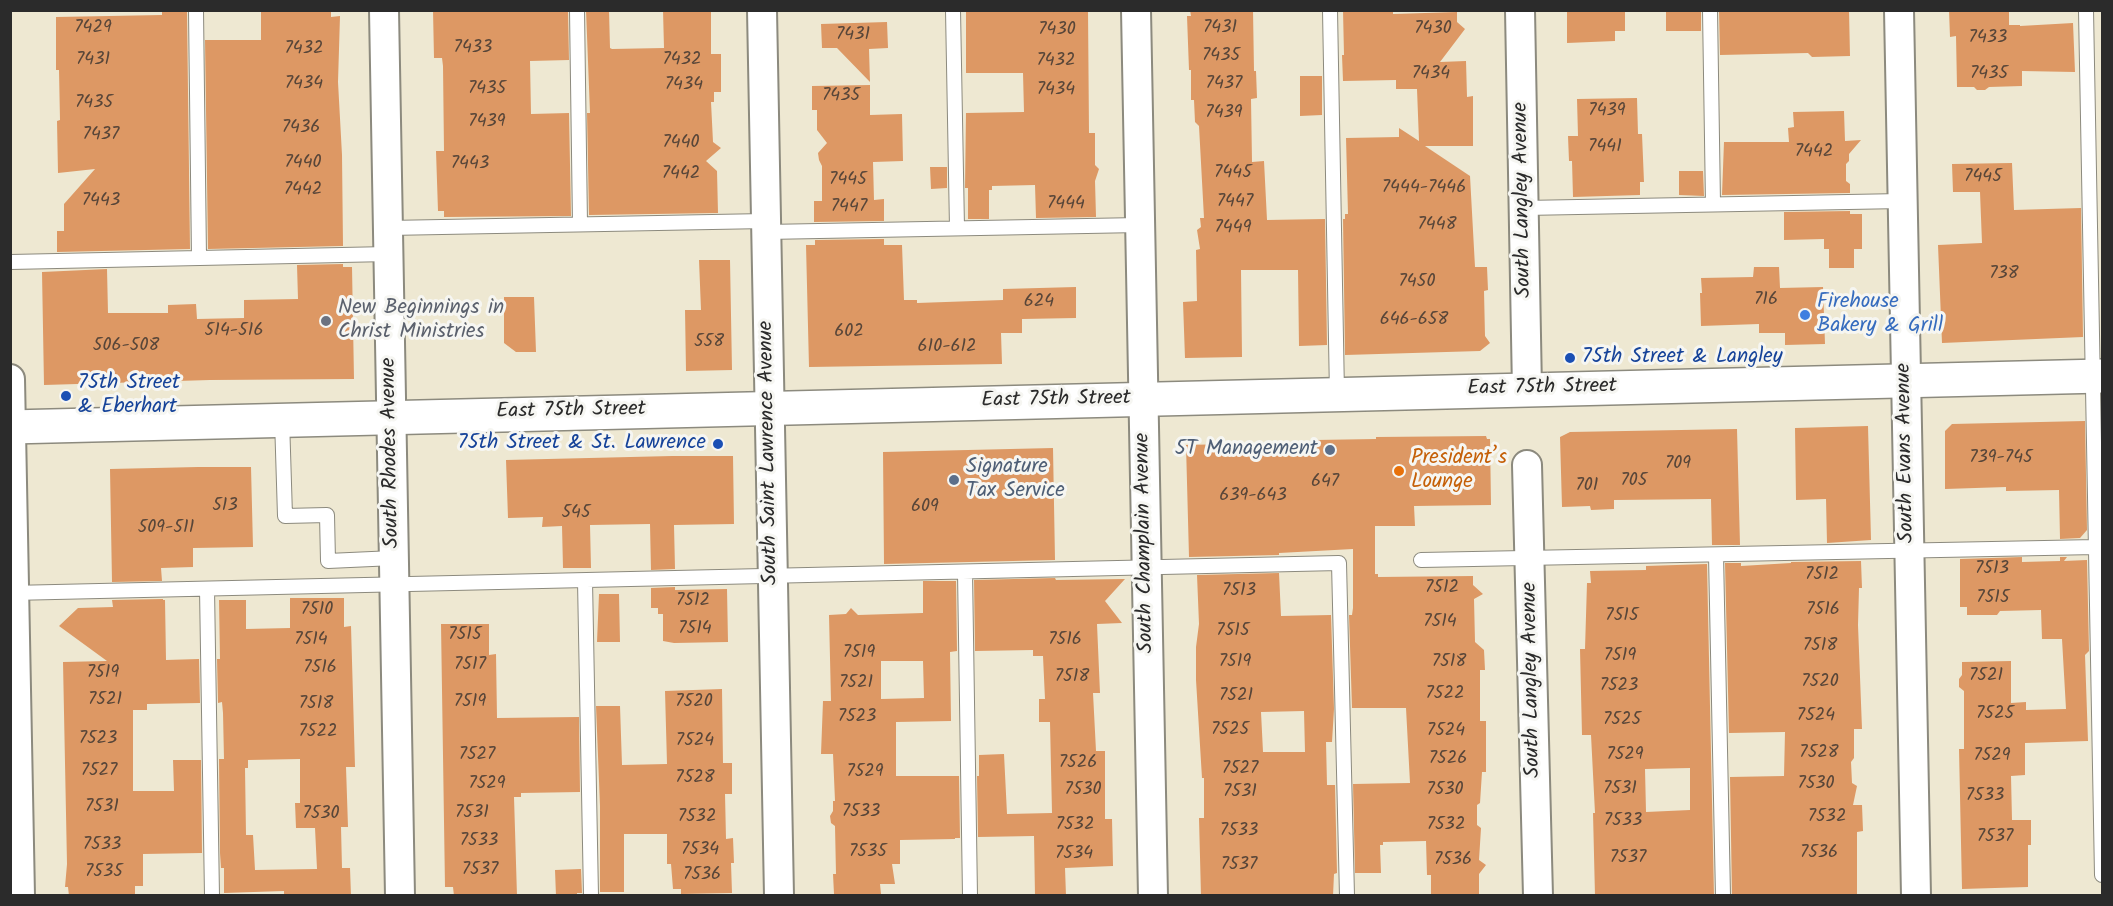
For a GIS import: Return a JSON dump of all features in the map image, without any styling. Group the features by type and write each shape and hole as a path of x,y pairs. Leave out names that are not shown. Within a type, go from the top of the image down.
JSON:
{"street":[{"name":"South Rhodes Avenue","path":"384,10 400,896"},
{"name":"South Saint Lawrence Avenue","path":"762,10 779,896"},
{"name":"South Champlain Avenue","path":"1136,10 1153,896"},
{"name":"South Langley Avenue","path":"1520,10 1527,390"},
{"name":"South Evans Avenue","path":"1899,10 1916,896"},
{"name":"East 75th Street","path":"11,426 2098,376"},
{"path":"10,379 12,593 20,896"},
{"name":"South Langley Avenue","path":"1527,465 1538,896"}],"lane":[{"path":"196,10 199,258"},
{"path":"577,10 580,225"},
{"path":"953,10 957,228"},
{"path":"1330,10 1337,394"},
{"path":"1710,10 1713,204"},
{"path":"2086,10 2096,239 2098,376 2096,547 2103,875"},
{"path":"1524,208 1902,201"},
{"path":"10,262 199,258 580,225 957,228 1140,225"},
{"path":"282,419 285,516 327,515 328,561 395,572 585,580 1339,563 1347,896"},
{"path":"1421,560 2096,547"},
{"path":"1716,555 1723,896"},
{"path":"12,593 207,589 395,572"},
{"path":"965,572 970,896"},
{"path":"585,580 591,896"},
{"path":"207,589 212,896"}],"building":[{"path":"261,10 331,10 331,17 340,16 338,82 343,246 208,249 205,40 261,40"},
{"path":"433,10 568,10 569,60 530,61 531,114 569,113 571,216 444,217 444,211 438,211 436,151 444,151 443,66 442,58 434,58"},
{"path":"586,10 609,10 610,48 612,49 664,48 663,10 711,10 711,54 721,54 721,92 714,92 714,102 711,102 713,142 721,148 706,161 717,171 718,213 589,215 587,113 590,113"},
{"path":"966,10 1088,10 1089,133 1095,133 1095,165 1099,169 1095,181 1096,217 1036,218 1035,185 992,186 992,190 989,190 989,219 968,219 968,188 965,188 966,113 1024,112 1023,73 966,73"},
{"path":"1190,10 1253,10 1257,98 1251,99 1252,162 1264,161 1267,220 1325,219 1327,345 1299,346 1298,270 1241,270 1242,357 1185,358 1183,302 1197,301 1196,250 1200,249 1197,230 1201,227 1200,218 1204,218 1199,126 1195,122 1194,100 1191,100 1187,16 1191,16"},
{"path":"1343,10 1393,10 1393,14 1457,12 1457,22 1465,29 1440,62 1466,61 1467,97 1473,96 1473,146 1425,146 1470,176 1475,267 1487,267 1488,290 1484,291 1485,336 1490,343 1480,351 1345,355 1343,219 1345,219 1345,214 1348,214 1346,138 1399,137 1399,128 1419,141 1417,89 1396,89 1396,80 1343,81"},
{"path":"1567,10 1625,10 1625,31 1615,31 1615,41 1567,43"},
{"path":"1666,10 1701,10 1701,31 1666,31"},
{"path":"1719,10 1849,10 1850,56 1812,57 1808,53 1720,55"},
{"path":"1949,10 2009,10 2009,25 2073,23 2075,72 2022,71 2022,86 1989,87 1985,90 1977,90 1974,87 1957,87 1956,36 1950,37"},
{"path":"162,11 187,11 190,249 57,252 57,231 64,231 64,204 95,169 58,173 57,121 60,120 59,70 56,70 56,17 162,15"},
{"path":"887,22 888,48 869,49 870,82 837,48 822,48 821,24"},
{"path":"1300,76 1322,76 1322,115 1300,116"},
{"path":"870,85 870,115 902,114 903,161 873,162 874,200 884,199 884,221 814,222 814,201 822,201 822,166 818,153 827,143 817,130 817,110 812,110 812,86"},
{"path":"1637,98 1638,134 1642,134 1644,182 1640,182 1640,195 1573,197 1572,161 1569,161 1568,136 1578,136 1577,99"},
{"path":"1844,111 1845,141 1861,140 1849,154 1849,161 1846,164 1846,181 1850,184 1850,193 1722,195 1724,142 1789,142 1788,128 1794,127 1793,112"},
{"path":"2012,163 2014,210 2081,208 2083,337 1942,343 1938,245 1982,243 1980,192 1953,192 1952,164"},
{"path":"930,167 947,167 947,188 931,189"},
{"path":"1679,171 1703,171 1704,196 1679,195"},
{"path":"1850,211 1850,214 1862,214 1862,249 1854,249 1854,268 1829,268 1829,249 1824,249 1824,239 1784,240 1784,212"},
{"path":"884,239 884,245 902,245 904,300 917,300 917,303 1003,300 1003,289 1076,287 1076,318 1022,319 1022,333 1001,333 1002,364 809,367 806,245 815,245 815,240"},
{"path":"699,260 730,260 732,370 686,371 685,310 701,310"},
{"path":"343,264 343,267 352,267 354,379 44,385 42,272 107,269 108,313 168,313 168,305 196,304 197,319 244,318 244,300 298,299 297,265"},
{"path":"1754,267 1779,267 1780,288 1823,287 1825,344 1785,345 1785,333 1759,333 1759,324 1701,326 1701,278 1753,277"},
{"path":"504,297 534,297 536,352 516,352 504,343"},
{"path":"2085,421 2087,530 2080,538 2060,539 2059,490 2006,491 2006,487 1945,489 1945,431 1952,424"},
{"path":"1868,426 1871,540 1827,543 1826,499 1796,500 1795,428"},
{"path":"1737,429 1740,545 1712,545 1711,499 1614,500 1614,509 1591,510 1590,506 1562,507 1560,437 1570,432"},
{"path":"1486,436 1490,439 1491,505 1414,506 1415,526 1375,526 1375,574 1378,574 1378,577 1473,576 1473,585 1483,594 1474,599 1475,642 1484,650 1485,670 1480,670 1480,721 1486,721 1486,772 1482,772 1480,803 1477,805 1477,825 1481,828 1479,860 1486,865 1479,874 1479,896 1431,896 1431,875 1427,875 1426,841 1383,842 1383,845 1380,845 1381,873 1355,873 1353,784 1410,783 1406,708 1352,708 1349,615 1352,615 1353,608 1353,549 1279,553 1279,555 1189,557 1186,445 1315,442 1315,440 1376,439 1376,437"},
{"path":"1053,448 1055,560 884,564 883,452"},
{"path":"733,456 734,524 674,525 675,569 651,570 650,524 590,525 591,568 563,568 562,526 542,527 543,517 508,518 506,460"},
{"path":"251,467 253,547 193,548 193,567 161,568 162,581 112,582 110,469"},
{"path":"2022,557 2022,562 2060,561 2060,557 2067,557 2064,561 2087,560 2089,651 2085,655 2088,741 2025,743 2025,775 2011,776 2012,820 2031,820 2031,845 2028,845 2028,887 1962,889 1959,749 1964,749 1964,691 1959,687 1959,679 1962,675 1962,662 2011,661 2011,703 2026,702 2026,710 2066,709 2062,639 2042,639 2041,610 2000,611 1997,615 1967,615 1967,607 1960,607 1960,559"},
{"path":"1861,561 1862,588 1859,588 1858,625 1862,729 1854,729 1854,758 1851,762 1852,783 1857,786 1853,805 1862,805 1863,831 1857,832 1857,896 1732,896 1730,777 1784,776 1785,732 1729,733 1725,563 1741,563 1741,566 1791,562"},
{"path":"1707,564 1714,896 1595,896 1593,813 1595,813 1591,735 1582,735 1580,649 1585,649 1587,583 1591,583 1590,571 1646,570 1646,566","holes":["1690,768 1690,810 1646,812 1645,769"]},
{"path":"1279,573 1281,616 1331,615 1334,709 1332,742 1326,742 1327,785 1335,785 1337,873 1334,874 1333,896 1201,896 1199,818 1204,818 1204,778 1202,778 1196,680 1199,624 1197,575","holes":["1304,711 1305,752 1263,752 1261,712"]},
{"path":"1055,578 1056,580 1125,579 1105,601 1122,623 1097,624 1100,693 1093,693 1096,751 1105,751 1105,819 1112,819 1113,866 1065,868 1066,896 1035,896 1034,836 978,837 977,776 979,776 979,755 1004,754 1007,814 1052,813 1050,722 1039,722 1039,699 1045,699 1043,656 1033,656 1033,650 975,651 974,580"},
{"path":"923,581 956,581 957,651 950,652 951,721 896,722 896,776 959,776 960,838 900,840 900,864 892,864 895,884 880,884 881,894 834,894 835,826 831,823 830,816 833,811 833,801 835,801 833,754 821,754 823,701 831,701 829,615 846,614 851,608 858,615 923,613","holes":["881,661 923,661 924,698 881,699"]},
{"path":"675,587 675,590 727,589 728,642 674,643 663,641 663,614 658,614 658,608 651,608 651,588"},
{"path":"599,594 619,594 620,642 597,642"},
{"path":"290,598 344,598 344,627 351,626 355,767 346,767 348,827 341,827 342,868 350,868 351,896 284,896 284,891 224,893 224,868 221,868 220,853 219,759 224,759 222,702 218,703 219,600 246,600 246,629 290,628","holes":["300,759 300,803 295,803 296,828 315,828 317,869 255,870 253,835 246,835 245,768 248,768 248,760"]},
{"path":"112,600 165,600 166,660 199,659 200,703 147,704 147,710 133,710 133,791 174,791 173,760 201,760 202,853 143,854 143,886 135,886 135,896 69,896 68,887 65,887 67,864 63,662 107,661 59,626 78,608 113,607"},
{"path":"441,624 489,624 489,655 496,654 497,718 579,717 580,792 521,793 521,797 514,797 517,896 454,896 453,887 445,887"},
{"path":"722,689 723,763 732,763 732,794 725,794 726,839 733,838 732,893 681,894 681,889 673,889 671,864 667,864 667,834 624,834 624,892 600,892 600,806 596,706 620,706 622,765 667,764 665,691"},
{"path":"581,869 582,893 577,893 577,896 556,896 555,870"}],"place":[{"name":"Firehouse Bakery & Grill","path":"1805,315"},
{"name":"New Beginnings in Christ Ministries","path":"326,321"},
{"name":"75th Street & Langley","path":"1570,358"},
{"name":"75th Street & Eberhart","path":"66,396"},
{"name":"75th Street & St. Lawrence","path":"718,444"},
{"name":"5T Management","path":"1330,450"},
{"name":"President’s Lounge","path":"1399,471"},
{"name":"Signature Tax Service","path":"954,480"}]}
